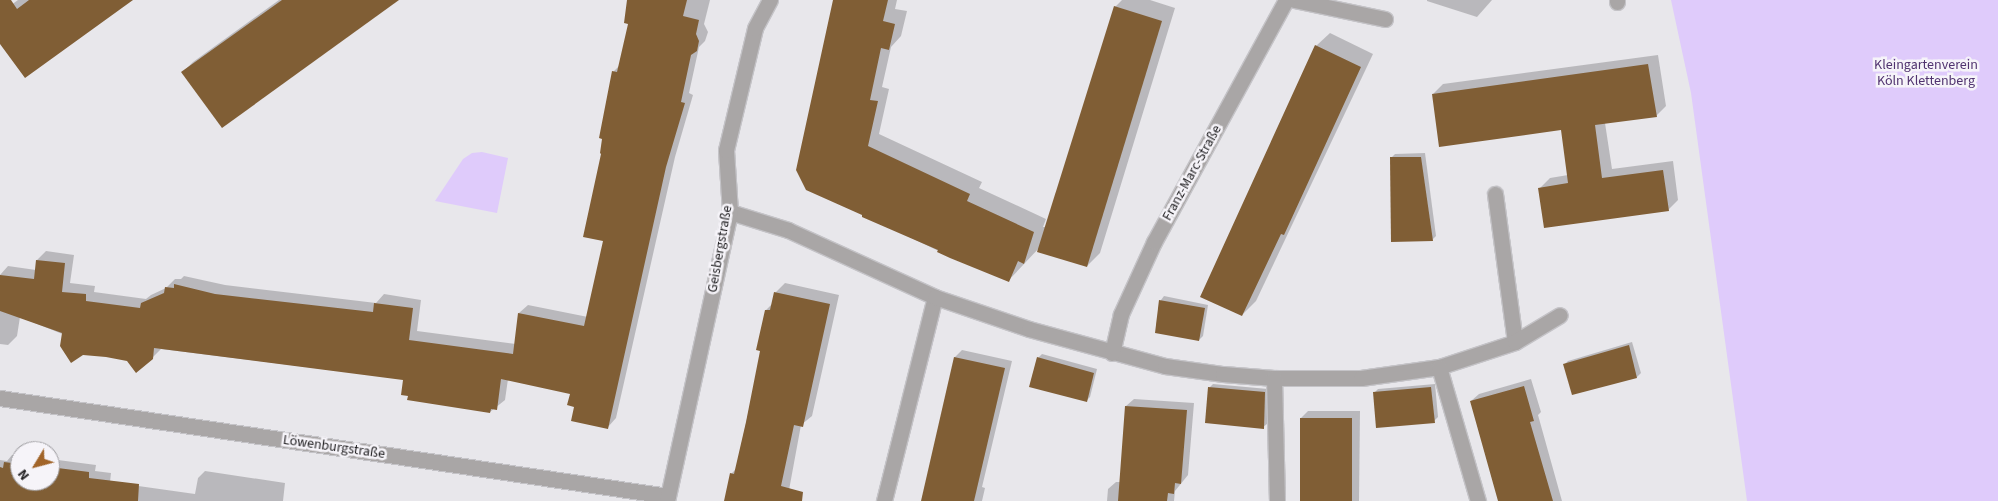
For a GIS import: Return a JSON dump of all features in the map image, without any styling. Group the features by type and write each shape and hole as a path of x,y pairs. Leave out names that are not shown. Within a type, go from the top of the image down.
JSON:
{"street":[{"name":"Geisbergstraße","path":"668,498 730,212 726,150 755,28 770,0"},
{"name":"Franz-Marc-Straße","path":"1112,353 1122,314 1154,242 1286,0"},
{"path":"1294,0 1385,19"},
{"path":"1495,194 1514,342"},
{"path":"730,212 788,230 935,297 1029,330 1164,366 1274,378 1361,378 1439,367 1514,342 1560,315"},
{"path":"884,501 935,297"},
{"path":"1439,367 1478,501"},
{"path":"1274,378 1277,501"},
{"name":"Löwenburgstraße","path":"0,398 668,498"}],"green space":[{"name":"Kleingartenverein Köln Klettenberg","path":"1671,0 1998,0 1998,501 1747,501 1691,93"},
{"path":"482,152 508,158 497,213 435,201 463,159 472,153"}],"building":[{"path":"0,0 11,0 17,9 29,0 133,0 25,78 0,44"},
{"path":"282,0 399,0 222,128 181,72"},
{"path":"627,0 687,0 683,16 699,20 696,34 699,41 697,51 691,55 681,102 685,103 666,167 608,429 571,421 574,407 567,405 570,394 501,379 497,410 491,409 490,413 407,400 408,396 401,395 403,380 154,348 153,359 136,373 127,361 106,357 83,355 71,363 60,346 62,333 0,311 0,275 34,279 36,260 65,263 62,292 86,294 86,301 140,308 141,303 164,293 165,287 174,288 174,284 215,294 373,312 374,303 413,308 409,340 513,354 518,313 584,326 603,241 583,237 601,154 602,139 599,138 612,71 617,72 628,24 624,23"},
{"path":"833,0 888,0 883,21 895,24 889,50 881,48 870,100 878,101 868,146 970,194 967,201 1034,232 1024,264 1018,261 1009,282 950,258 937,252 938,250 806,190 796,170"},
{"path":"1114,6 1162,21 1087,267 1037,252"},
{"path":"1315,45 1361,67 1284,235 1281,234 1242,316 1200,297"},
{"path":"1648,64 1657,117 1595,125 1602,178 1663,170 1669,211 1544,228 1538,188 1568,183 1561,130 1439,147 1432,94"},
{"path":"1390,157 1421,157 1433,241 1391,242"},
{"path":"774,292 830,304 803,427 794,425 781,486 803,492 802,501 724,501 730,473 734,474 746,422 760,351 756,350 765,310 770,310"},
{"path":"1159,300 1205,308 1199,341 1155,333"},
{"path":"1629,345 1637,378 1572,395 1563,364"},
{"path":"954,357 1005,368 974,501 921,501"},
{"path":"1037,357 1094,373 1087,402 1029,387"},
{"path":"1524,386 1534,421 1530,422 1553,501 1498,501 1470,401"},
{"path":"1208,387 1265,392 1264,429 1205,423"},
{"path":"1431,387 1435,423 1376,428 1373,392"},
{"path":"1125,406 1187,410 1181,484 1175,483 1174,494 1168,493 1167,501 1118,501"},
{"path":"1300,418 1352,418 1352,501 1300,501"},
{"path":"4,462 10,463 10,491 60,491 60,468 89,472 89,478 139,484 138,501 0,501 0,467 3,468"}]}
